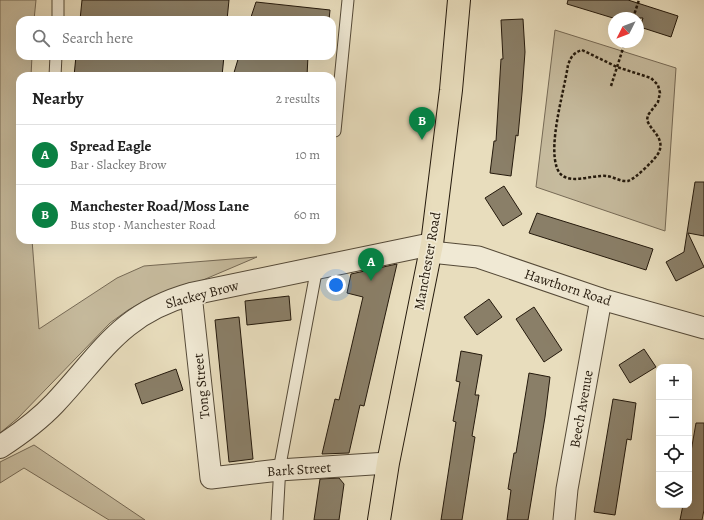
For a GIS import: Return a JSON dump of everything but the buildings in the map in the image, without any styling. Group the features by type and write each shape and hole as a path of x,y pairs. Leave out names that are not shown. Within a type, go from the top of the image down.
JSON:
{"main road":[{"name":"Manchester Road","path":"379,520 388,463 431,248 451,90 460,0"}],"street":[{"name":"Slackey Brow","path":"0,447 20,434 54,403 103,347 125,326 156,306 191,294 318,267 431,248"},
{"name":"Hawthorn Road","path":"431,248 478,257 601,299 704,328"},
{"name":"Tong Street","path":"191,294 211,478"},
{"name":"Beech Avenue","path":"564,520 567,489 601,299"},
{"name":"Bark Street","path":"211,478 279,470 388,463"}],"lane":[{"path":"58,0 58,16"},
{"path":"336,121 348,0"},
{"path":"55,72 56,60"},
{"path":"277,520 279,470 318,267"}],"path":[{"path":"635,12 639,0"},
{"path":"611,86 623,48"},
{"path":"582,50 617,67 651,78 658,85 660,93 658,102 648,115 647,120 658,136 661,145 658,153 635,178 629,181 606,176 570,179 563,176 558,170 553,150 570,58 576,52 582,50"}],"shaded area":[{"path":"0,0 36,0 34,16 16,16 16,60 32,60 31,72 16,72 16,244 32,244 39,329 117,278 144,266 257,257 189,286 148,299 128,310 110,323 18,418 0,433"},
{"path":"555,30 608,47 608,48 612,48 676,68 665,231 536,187"},
{"path":"34,445 145,520 109,520 24,468 0,483 0,462"}],"place":[{"name":"Manchester Road/Moss Lane","path":"422,140"},
{"name":"Spread Eagle","path":"371,281"}]}
